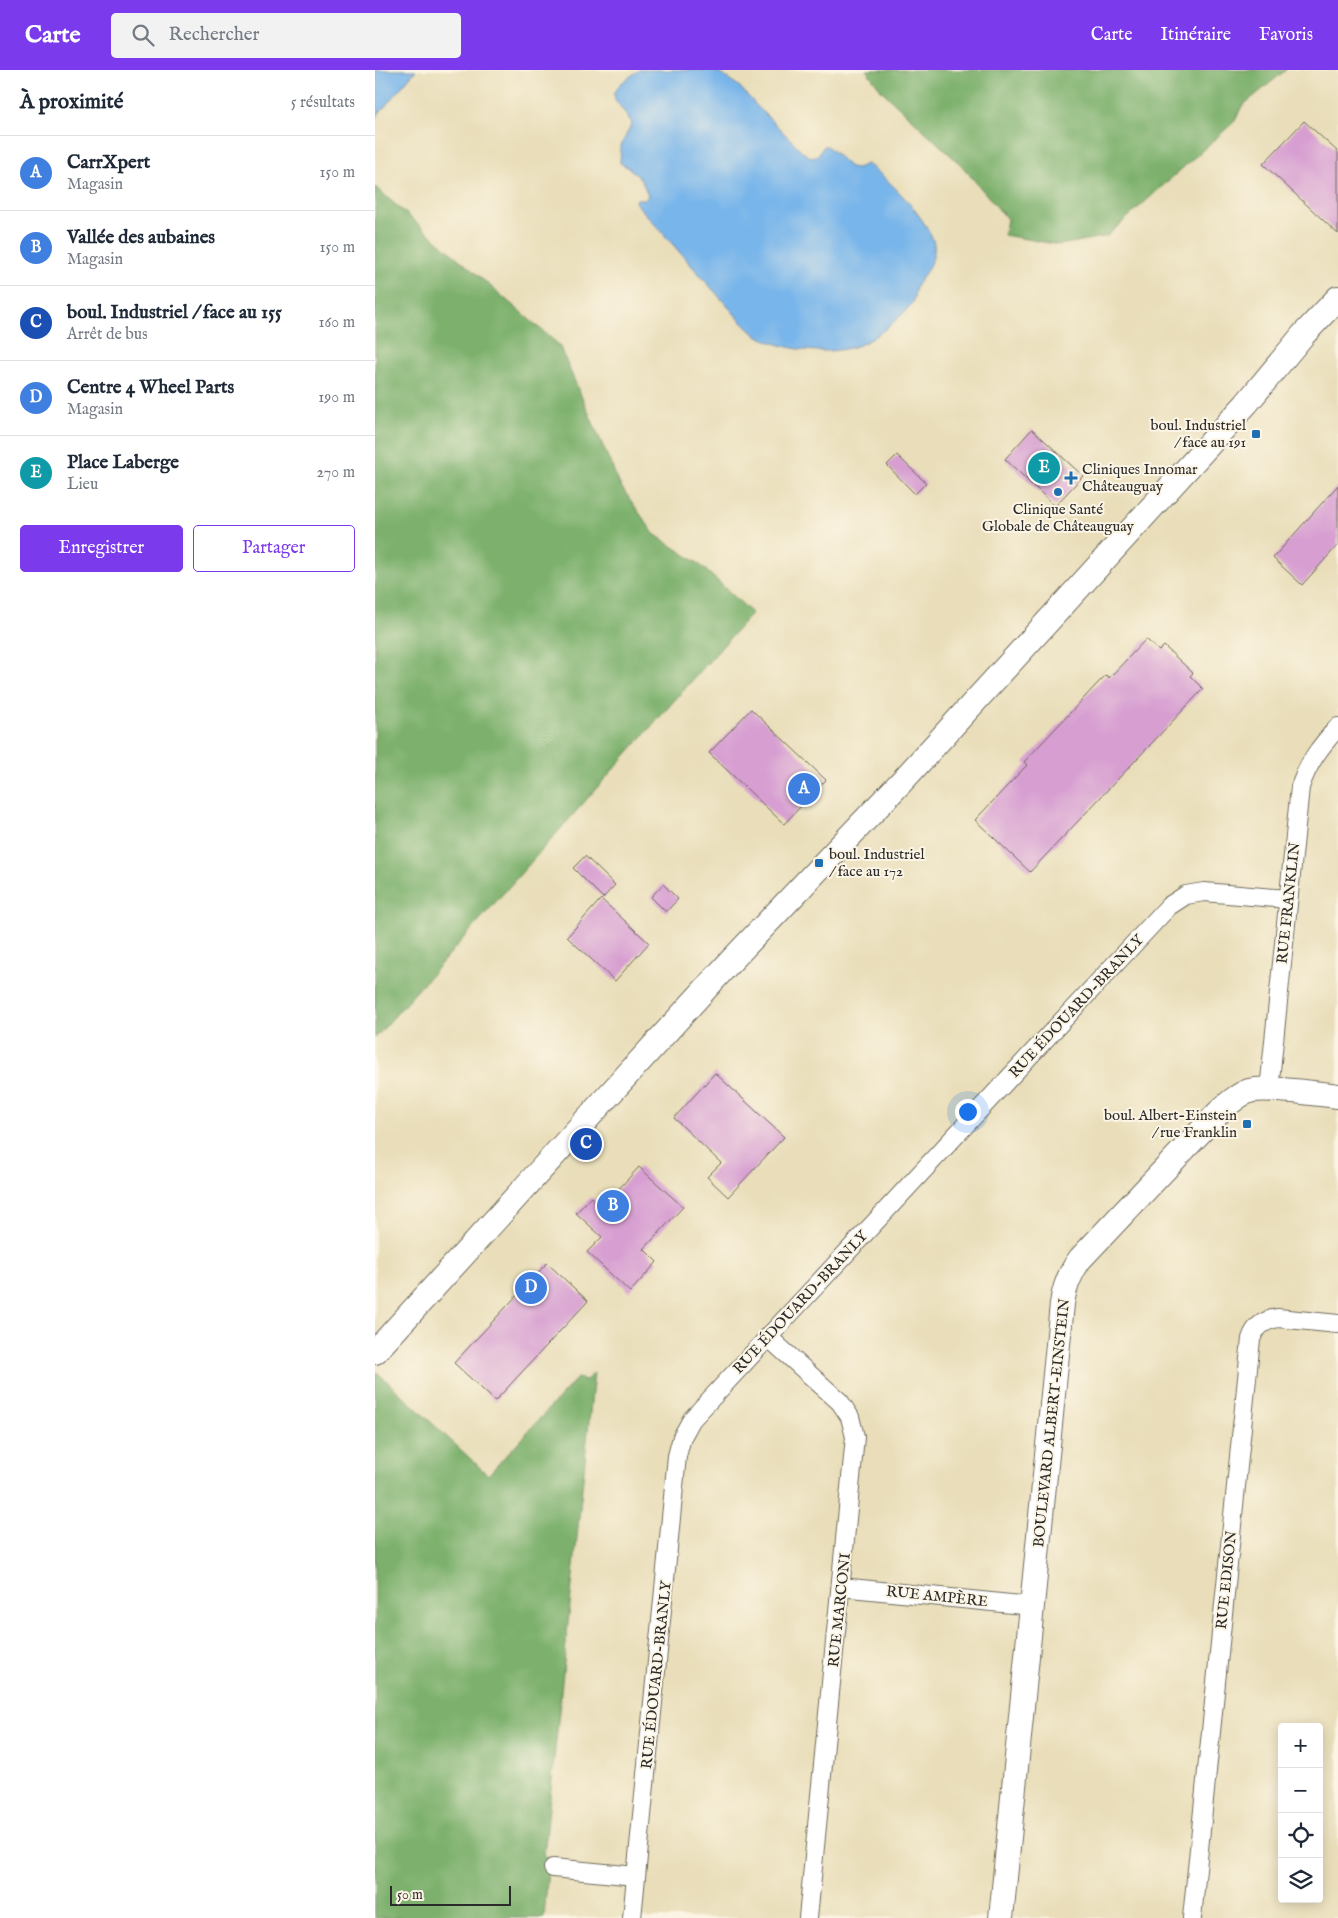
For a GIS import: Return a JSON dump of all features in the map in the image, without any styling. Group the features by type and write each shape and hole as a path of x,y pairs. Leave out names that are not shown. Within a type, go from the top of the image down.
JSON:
{"street":[{"path":"375,1352 729,964 911,772 1246,404 1303,336 1338,298"},
{"name":"RUE FRANKLIN","path":"1269,1090 1300,787 1314,755 1338,727"},
{"name":"RUE ÉDOUARD-BRANLY","path":"632,1918 679,1446 687,1426 697,1412 1169,906 1187,895 1204,892 1288,899"},
{"name":"BOULEVARD ALBERT-EINSTEIN","path":"1001,1918 1062,1304 1070,1276 1080,1259 1221,1111 1239,1096 1249,1091 1269,1090 1338,1096"},
{"name":"RUE EDISON","path":"1192,1918 1251,1339 1255,1330 1260,1325 1272,1319 1338,1324"},
{"name":"RUE MARCONI","path":"768,1337 839,1402 853,1423 855,1445 808,1918"},
{"name":"RUE AMPÈRE","path":"841,1587 1032,1606"},
{"path":"553,1868 636,1876"}],"green space":[{"path":"866,70 1286,70 1242,106 1235,121 1107,236 1060,245 1004,235 1007,219 962,166 882,91"},
{"path":"375,187 559,345 620,485 654,534 698,563 752,613 375,1038"},
{"path":"377,1372 488,1475 577,1378 586,1380 594,1373 544,1856 549,1857 544,1918 375,1918 375,1374"}],"water":[{"path":"375,70 416,70 375,118"},
{"path":"639,70 711,70 739,86 804,153 812,158 817,156 824,146 827,146 850,167 857,168 867,164 885,178 907,200 925,224 934,244 932,261 917,285 910,306 893,323 872,338 859,345 836,350 810,351 797,349 762,338 750,330 635,202 637,199 646,199 648,195 641,179 620,163 621,146 632,123 615,99 614,94 620,84"}],"building":[{"path":"1304,121 1338,152 1338,234 1263,164"},
{"path":"1032,429 1083,476 1055,506 1005,459"},
{"path":"897,455 926,483 915,494 887,465"},
{"path":"1338,485 1338,545 1302,585 1273,558"},
{"path":"1146,639 1159,651 1164,646 1193,673 1190,676 1203,689 1030,872 975,820 1027,765 1024,762 1098,683 1106,675 1109,678"},
{"path":"751,709 826,780 784,824 709,753"},
{"path":"585,856 615,885 603,898 573,868"},
{"path":"663,884 678,899 666,912 651,897"},
{"path":"601,899 649,943 615,981 567,937"},
{"path":"715,1073 784,1137 728,1197 707,1177 721,1163 674,1118"},
{"path":"639,1167 683,1207 644,1249 657,1262 630,1292 587,1252 602,1237 576,1213 591,1197 602,1207"},
{"path":"547,1263 588,1301 495,1401 454,1363"}],"place":[{"name":"boul. Industriel / face au 191","path":"1256,434"},
{"name":"Place Laberge","path":"1044,468"},
{"name":"Cliniques Innomar Châteauguay","path":"1071,478"},
{"name":"Clinique Santé Globale de Châteauguay","path":"1058,492"},
{"name":"CarrXpert","path":"804,789"},
{"name":"boul. Industriel / face au 172","path":"819,863"},
{"name":"boul. Albert-Einstein / rue Franklin","path":"1247,1124"},
{"name":"boul. Industriel / face au 155","path":"586,1144"},
{"name":"Vallée des aubaines","path":"613,1206"},
{"name":"Centre 4 Wheel Parts","path":"531,1288"}]}
